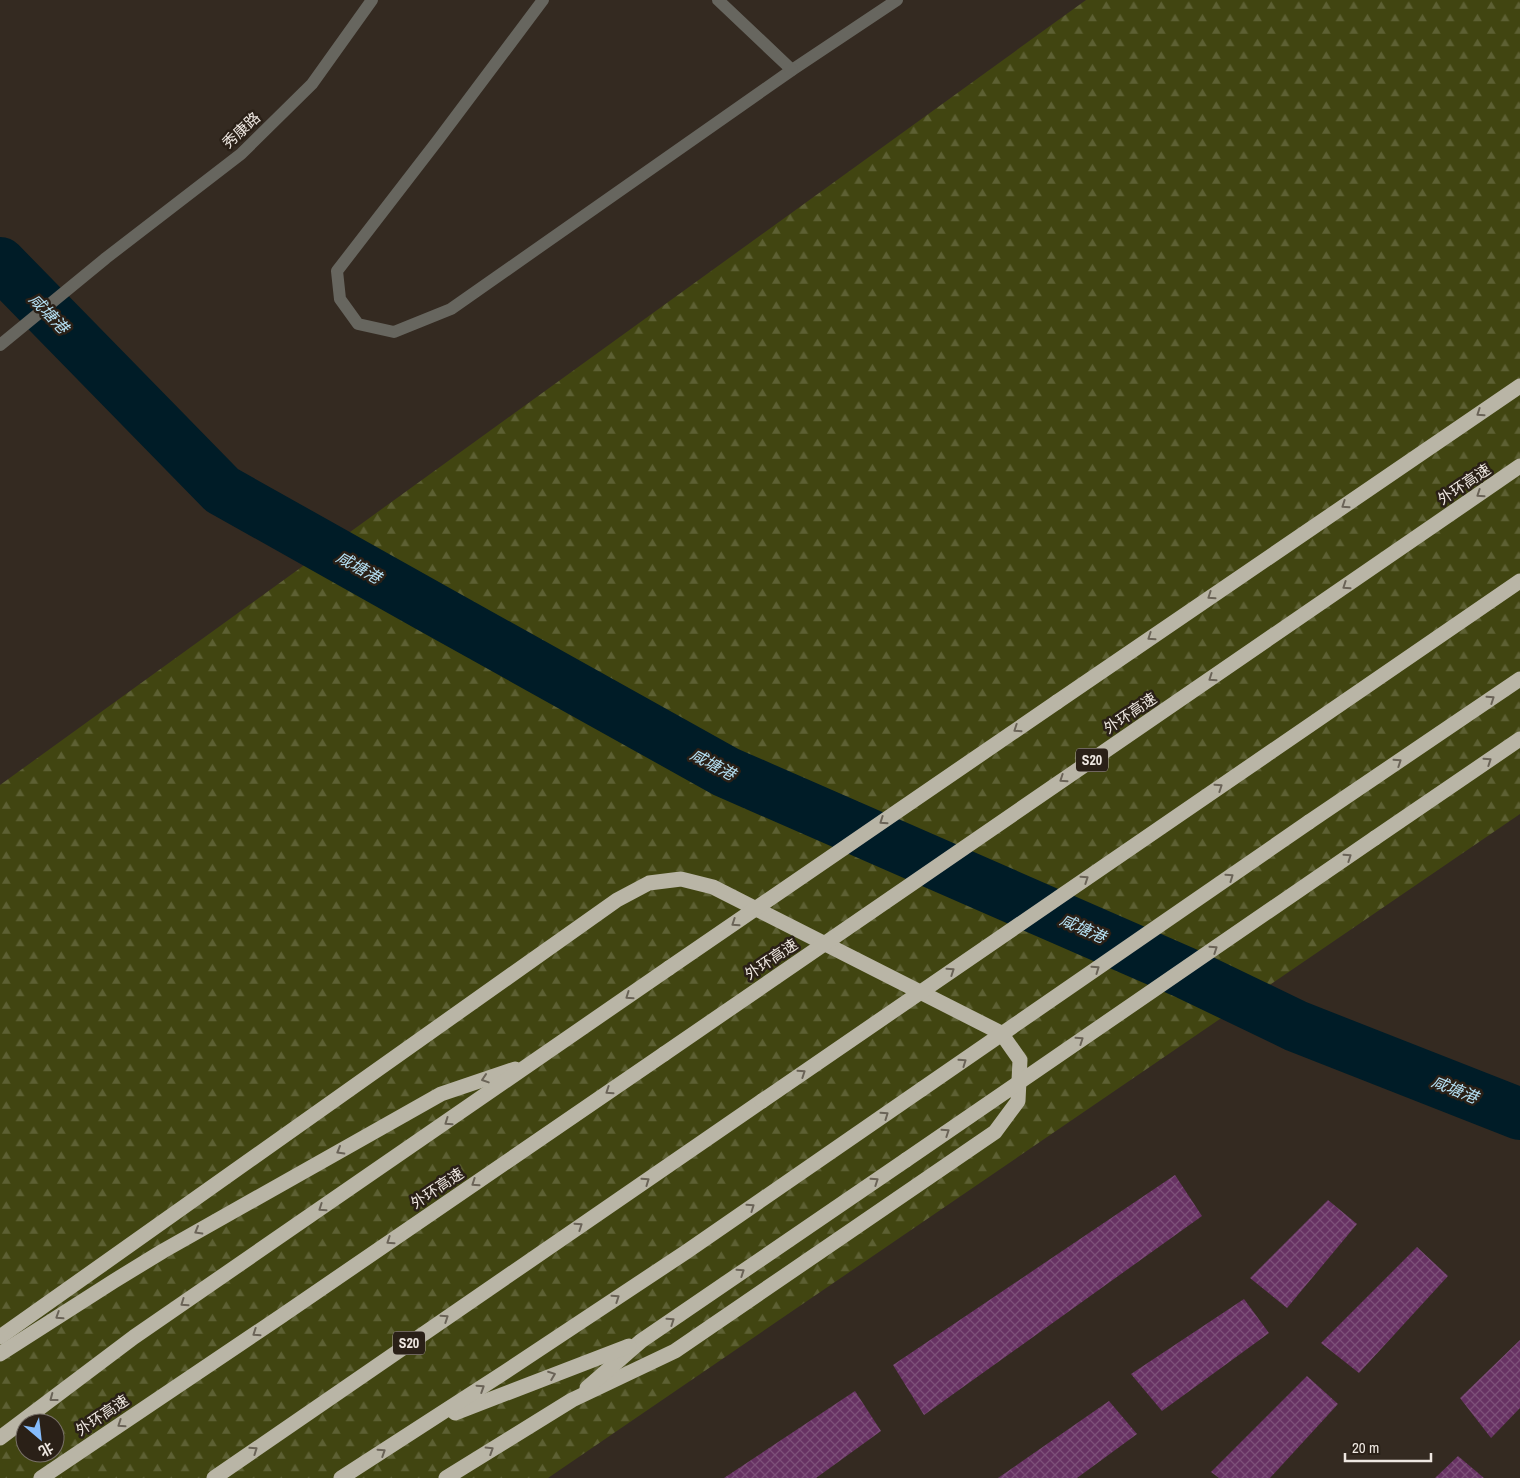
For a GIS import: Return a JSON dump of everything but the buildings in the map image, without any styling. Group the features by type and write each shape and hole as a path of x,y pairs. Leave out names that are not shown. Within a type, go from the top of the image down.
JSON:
{"highway":[{"path":"0,1438 134,1338 669,968 1520,386"},
{"name":"外环高速","path":"41,1478 664,1054 1520,466"},
{"name":"S20","path":"214,1478 1520,581"},
{"path":"342,1478 686,1252 1309,822 1520,680"},
{"path":"572,1400 641,1341 1520,739"},
{"path":"0,1337 617,900 648,884 681,879 713,887 1001,1032 1020,1060 1018,1101 995,1132 675,1351 572,1400 446,1478"},
{"path":"0,1354 163,1251 441,1094 531,1064"},
{"path":"425,1424 641,1341"}],"street":[{"name":"秀康路","path":"0,345 106,258 248,147 312,84 372,0"},
{"path":"543,0 337,271 340,299 358,324 394,332 451,310 792,70 897,0"},
{"path":"718,0 792,70"}],"green space":[{"path":"1086,0 1520,0 1520,814 548,1478 0,1478 0,785"}],"waterway":[{"name":"咸塘港","path":"0,263 222,490 432,608 726,772 1188,974 1296,1026 1520,1114"}]}
